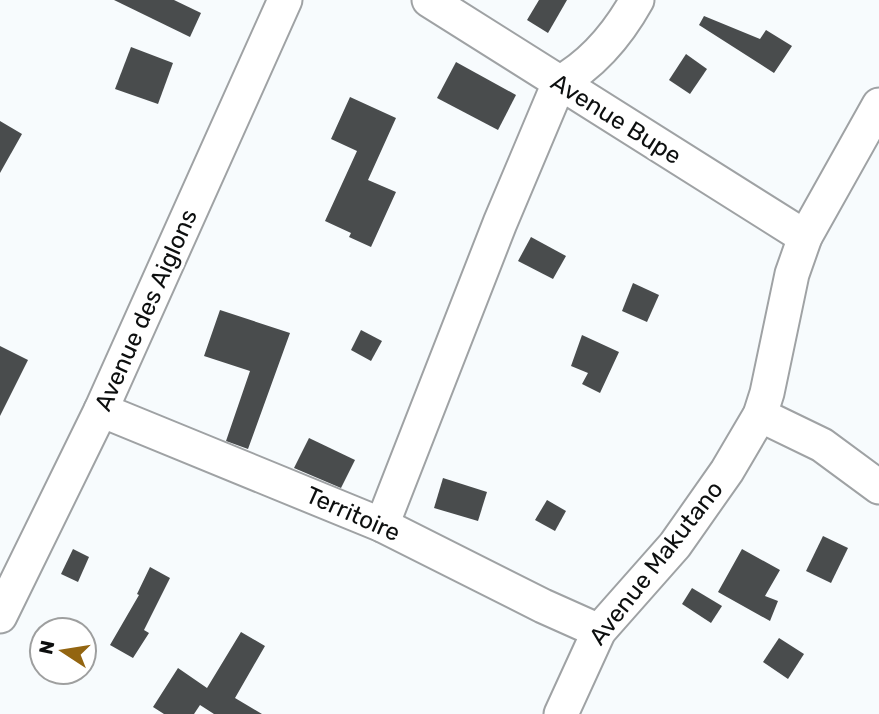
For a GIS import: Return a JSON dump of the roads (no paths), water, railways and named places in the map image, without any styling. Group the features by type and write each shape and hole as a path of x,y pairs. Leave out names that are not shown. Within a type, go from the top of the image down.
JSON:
{"street":[{"name":"Avenue des Aiglons","path":"0,616 101,410 285,0"},
{"name":"Avenue Bupe","path":"429,0 804,237"},
{"path":"382,525 559,83 575,74 601,52 637,0"},
{"name":"Avenue Makutano","path":"561,714 599,631 675,545 727,471 760,415 792,274 804,237 879,106"},
{"name":"Territoire","path":"101,410 382,525 543,606 599,631"},
{"path":"760,415 822,445 879,487"}]}
